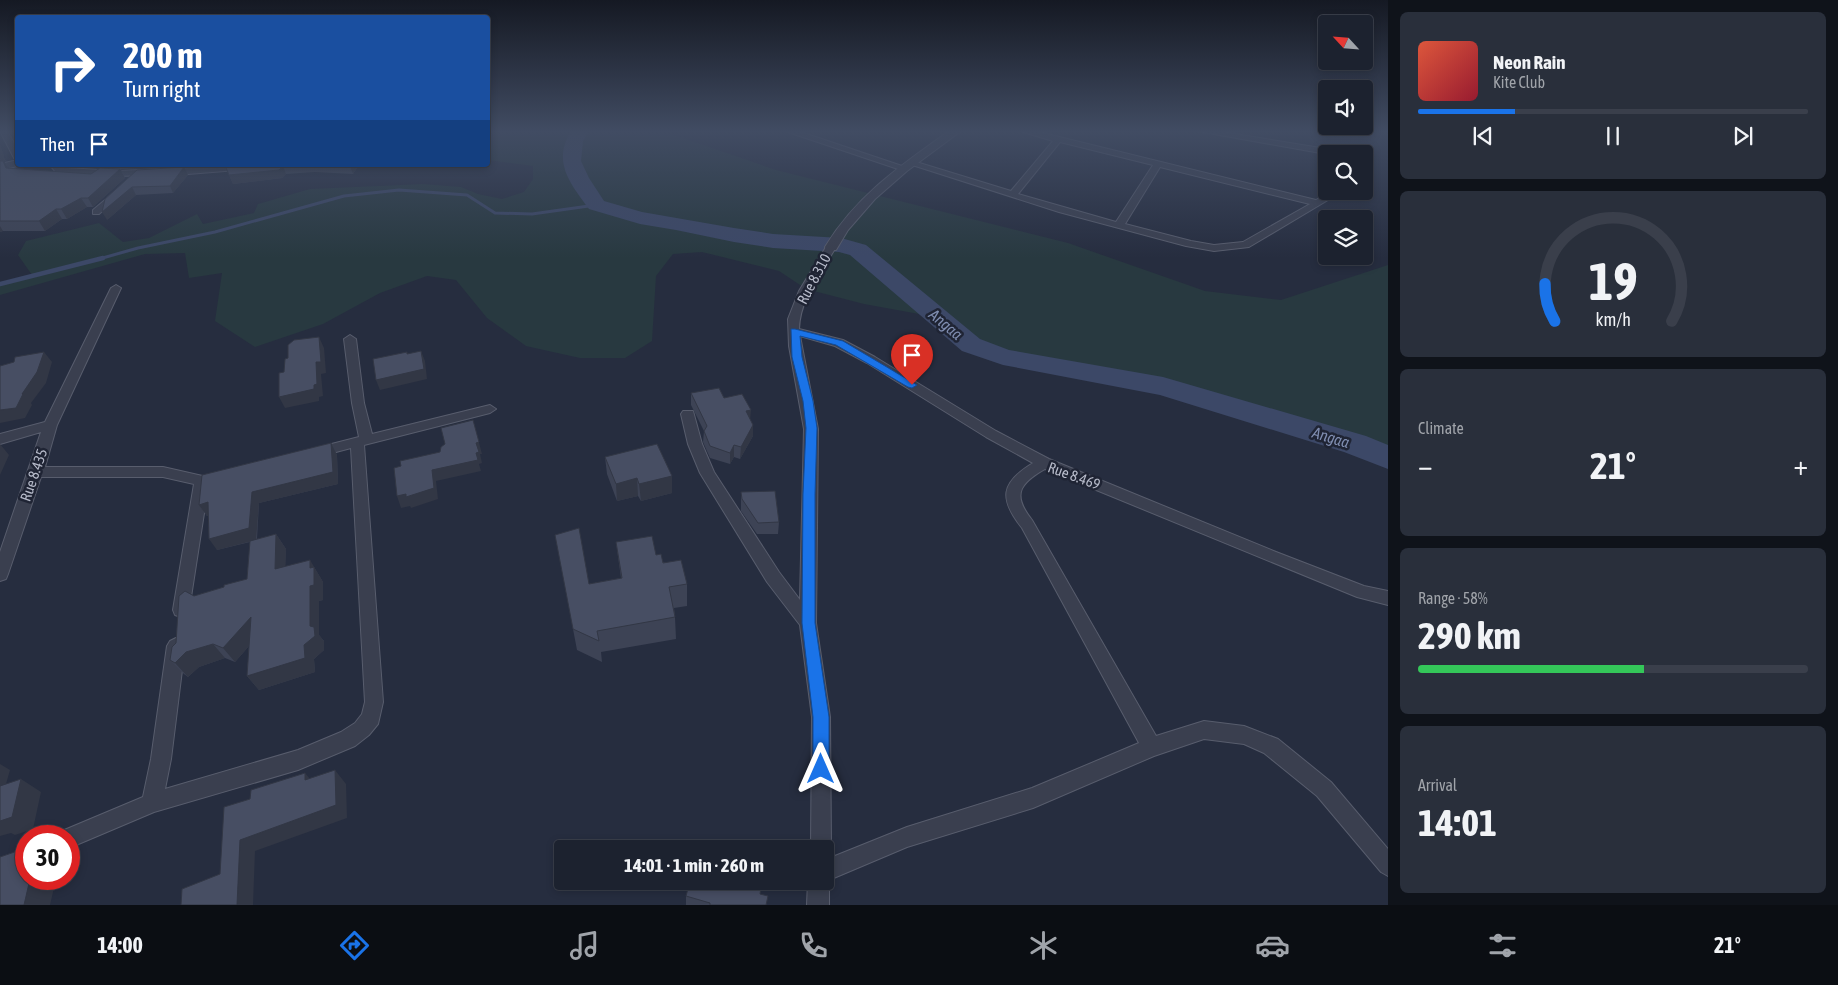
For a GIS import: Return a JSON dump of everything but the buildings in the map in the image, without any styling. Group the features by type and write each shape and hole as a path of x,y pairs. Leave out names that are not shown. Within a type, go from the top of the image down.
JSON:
{"street":[{"path":"96,212 141,173"},
{"path":"834,241 866,200 898,173"},
{"path":"934,173 1190,244 1214,248 1245,245 1323,200"},
{"path":"1013,194 1030,173"},
{"path":"1119,225 1152,173"},
{"path":"1192,173 1318,203"},
{"name":"Rue 8.310","path":"820,840 821,717 808,623 811,428 808,401 797,357 794,318 802,297 834,241"},
{"path":"50,425 116,288"},
{"path":"795,332 840,343 991,434 1044,463"},
{"path":"80,834 152,802 298,760 348,739 362,729 371,718 374,702 362,441 350,339"},
{"path":"299,456 490,409"},
{"path":"688,414 695,444 707,473 773,577 808,623"},
{"name":"Rue 8.435","path":"0,439 50,425"},
{"name":"Rue 8.435","path":"0,574 36,472 50,425"},
{"name":"Rue 8.469","path":"1152,747 1027,524 1014,506 1014,490 1022,477 1044,463 1270,556 1363,592 1388,598"},
{"path":"36,472 162,472 207,480 178,630 161,759 152,802"},
{"path":"834,867 908,836 1033,798 1152,747 1204,730 1244,735 1271,746 1324,789 1388,865"},
{"path":"818,905 819,890"}],"shaded area":[{"path":"533,173 789,173 1068,243 1205,291 1281,300 1388,265 1388,458 1355,444 1163,386 1086,373 989,353 971,345 949,328 941,318 864,304 806,289 779,271 702,252 673,254 656,276 652,341 625,358 580,358 526,346 487,318 456,280 427,276 380,293 323,324 255,347 215,321 222,273 189,278 185,253 145,254 0,295 0,284 32,275 18,255 26,241 99,223 123,242 149,238 197,214 203,224 254,213 258,204 310,189 423,184 461,187 478,194 502,199 524,192 533,179"}],"waterway":[{"name":"Angaa","path":"576,173 596,205 640,218 773,241 841,245 858,250 971,345 1003,357 1163,386 1355,444 1388,458"},
{"path":"99,259 138,248 215,232 344,196 399,190 467,195 495,213 532,214 596,205"},
{"path":"0,284 103,258"}],"route":[{"path":"821,769 821,717 808,623 811,428 808,401 797,357 795,332 840,343 912,385"}]}
